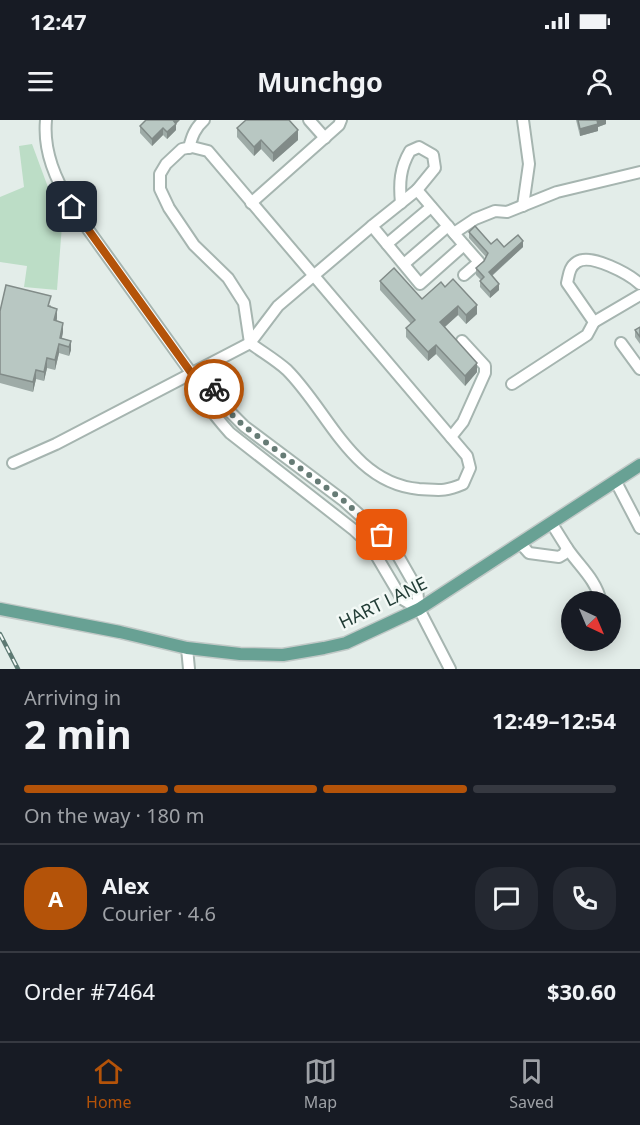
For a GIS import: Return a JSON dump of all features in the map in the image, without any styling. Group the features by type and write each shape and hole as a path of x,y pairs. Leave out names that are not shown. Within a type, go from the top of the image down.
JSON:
{"main road":[{"name":"HART LANE","path":"0,609 120,632 187,648 240,654 284,655 346,643 419,609 640,465"}],"street":[{"path":"46,120 45,132 50,161 63,193 192,374 202,397 230,433 370,545 402,599 419,609"},
{"path":"189,148 192,134 204,120"},
{"path":"309,120 325,138"},
{"path":"251,203 325,138 339,125 341,120"},
{"path":"523,120 529,164 523,206"},
{"path":"13,463 56,444 250,343 278,306 417,190 435,168 433,155 419,147 410,151 402,166 399,189 401,203"},
{"path":"182,149 208,151 251,203 467,456 470,468 464,484 447,491 407,488 373,473 342,443 308,395 286,369 250,343 244,303 228,278 194,245 169,208 160,189 160,174 166,164 182,149"},
{"path":"456,235 454,233 474,219 495,212 507,212 557,192 640,172"},
{"path":"417,190 479,262 464,275"},
{"path":"387,244 431,207"},
{"path":"372,226 420,284 464,245"},
{"path":"404,264 448,226"},
{"path":"594,322 567,283 570,270 578,261 585,259 595,261 633,277 640,284"},
{"path":"512,384 587,335 594,322 640,295"},
{"path":"451,437 463,422 485,373 485,366 462,341"},
{"path":"621,343 640,369"},
{"path":"192,374 213,389 226,409 244,426 344,501 382,535 397,554 417,589 419,609 450,669"},
{"path":"616,482 640,528"},
{"path":"552,524 576,562 594,582 597,591"},
{"path":"521,544 529,553 553,557 564,554 567,548"},
{"path":"187,648 189,669"}],"green space":[{"path":"32,144 62,225 57,290 24,287 27,266 0,262 0,197 24,187 19,146"}],"building":[{"path":"146,120 173,120 176,124 167,132 163,128 152,139 140,126"},
{"path":"246,120 289,120 298,130 273,153 261,140 254,147 237,128"},
{"path":"578,120 597,120 598,124 580,129"},
{"path":"475,226 491,244 497,239 504,247 518,235 523,241 489,272 499,284 490,292 480,281 484,277 476,268 484,261 488,253 469,232"},
{"path":"394,268 422,299 441,282 445,287 453,279 477,305 466,315 458,306 440,322 477,363 465,376 436,345 428,352 406,328 415,320 380,281"},
{"path":"6,285 51,296 48,306 57,309 54,320 63,323 60,338 71,341 69,347 59,344 55,360 47,358 44,372 36,370 33,382 0,374 0,311"},
{"path":"640,327 640,337 635,330"}],"railway":[{"path":"0,634 18,669"}],"way so far":[{"path":"214,389 226,409 244,426 271,444 344,501 382,535"}],"route":[{"path":"72,207 192,374 214,389"}]}
